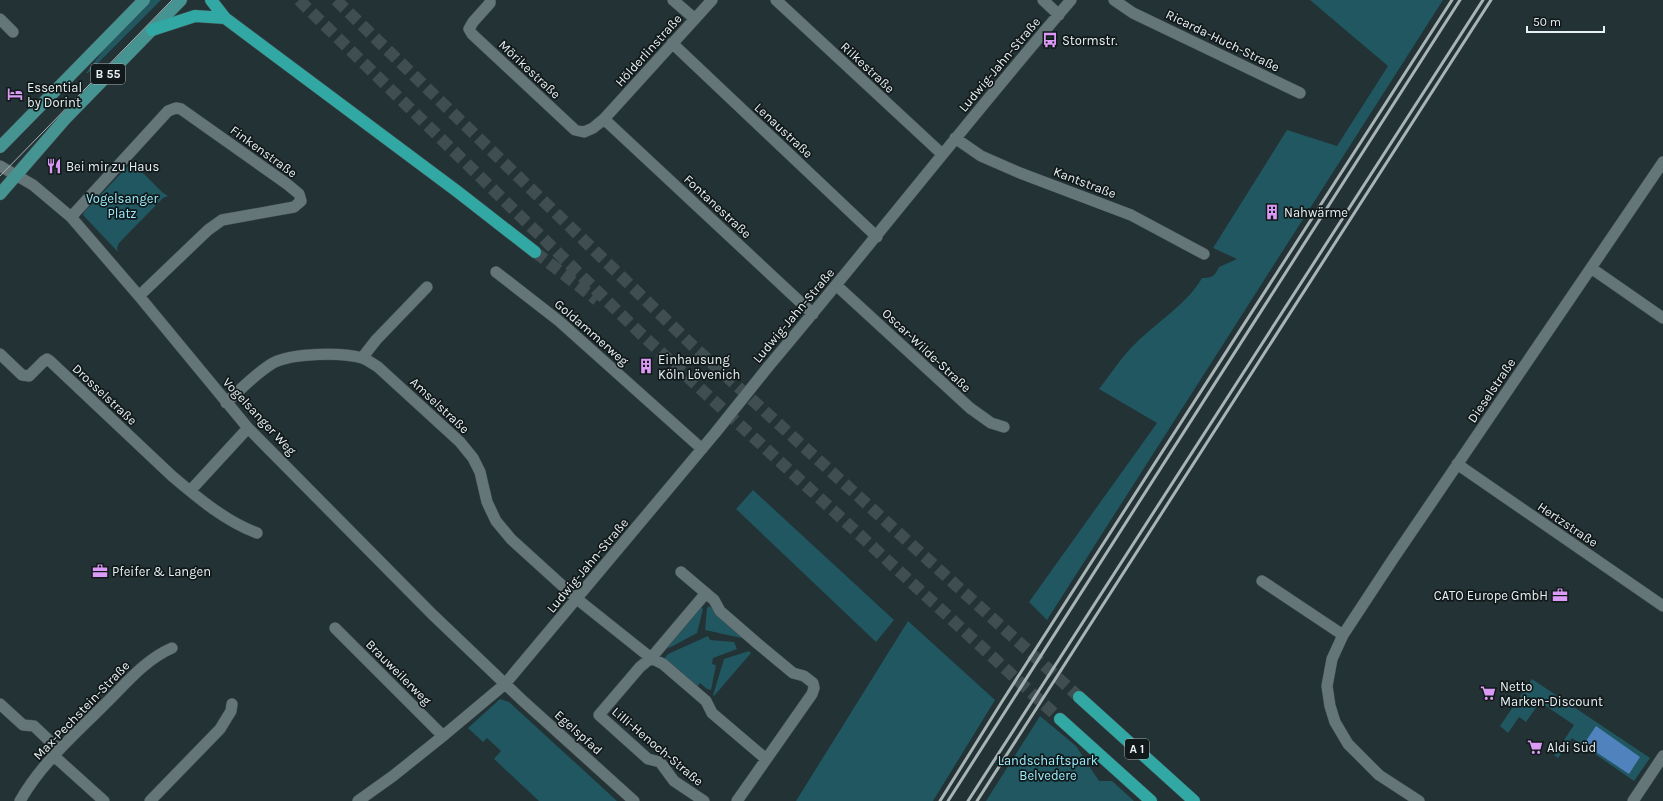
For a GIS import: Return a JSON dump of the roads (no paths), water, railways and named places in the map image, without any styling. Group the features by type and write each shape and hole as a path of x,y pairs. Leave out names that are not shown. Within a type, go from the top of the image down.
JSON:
{"highway":[{"path":"211,0 225,18 458,192 535,252"},
{"path":"152,30 195,16 225,18"},
{"name":"A 1","path":"1079,697 1194,801"},
{"name":"A 1","path":"1060,719 1151,801"}],"main road":[{"name":"B 55","path":"0,147 144,0"},
{"name":"B 55","path":"0,194 65,119 181,0"}],"street":[{"name":"Mörikestraße","path":"490,0 490,4 469,29 472,34 575,130 584,132 588,131 604,119"},
{"path":"674,0 694,19"},
{"name":"Hölderlinstraße","path":"604,119 712,0"},
{"name":"Rilkestraße","path":"776,0 942,154"},
{"path":"1042,0 1058,15"},
{"name":"Ludwig-Jahn-Straße","path":"505,684 702,449 768,367 814,314 955,138 1071,0"},
{"name":"Ricarda-Huch-Straße","path":"1114,0 1133,13 1300,93"},
{"path":"0,19 13,32"},
{"name":"Lenaustraße","path":"672,43 877,237"},
{"name":"Finkenstraße","path":"71,217 168,111 176,108 181,109 299,194 301,201 294,207 276,212 234,217 222,220 208,230 139,296"},
{"name":"Fontanestraße","path":"604,119 814,314"},
{"name":"Kantstraße","path":"955,138 981,156 1020,173 1131,216 1204,254"},
{"name":"Dieselstraße","path":"1419,801 1379,775 1348,744 1335,722 1326,686 1332,659 1343,635 1457,464 1663,162"},
{"name":"Vogelsanger Weg","path":"0,166 24,178 71,217 139,296 248,428 300,479 388,570 505,684"},
{"path":"1591,268 1663,318"},
{"name":"Goldammerweg","path":"496,272 546,309 702,449"},
{"name":"Oscar-Wilde-Straße","path":"836,285 970,408 991,423 1004,427"},
{"path":"362,358 376,340 427,287"},
{"name":"Drosselstraße","path":"0,354 26,377 29,376 44,361 47,359 50,361 172,476 234,524 257,534"},
{"name":"Amselstraße","path":"226,403 250,380 274,363 298,356 322,354 362,358 378,367 460,442 473,458 480,472 487,502 496,521 511,539 577,599 651,658 663,664 706,701 712,713 766,758"},
{"path":"190,491 248,428"},
{"name":"Hertzstraße","path":"1457,464 1663,606"},
{"path":"681,572 714,600 720,611 740,629 793,673 804,676 813,683 814,688 812,694 737,801"},
{"path":"1262,581 1343,635"},
{"path":"651,658 706,593"},
{"name":"Brauweilerweg","path":"335,628 443,736"},
{"name":"Max-Pechstein-Straße","path":"20,801 28,786 57,753 148,661 172,648"},
{"name":"Lilli-Henoch-Straße","path":"651,658 640,668 599,715 648,759 660,762 674,781 704,801"},
{"path":"365,799 505,684"},
{"name":"Egelspfad","path":"505,684 634,801"},
{"path":"0,704 23,725 34,726 57,753 104,801"},
{"path":"150,801 220,729 231,711 232,704"},
{"path":"1633,801 1663,756"}],"water":[{"path":"1596,726 1640,757 1629,774 1584,744"}],"tunnel":[{"path":"299,0 641,334 1060,719"},
{"path":"336,0 693,346 1079,697"},
{"path":"535,252 597,300"}],"tram line":[{"path":"0,176 172,0"}],"railway":[{"path":"940,801 1003,700 1452,0"},
{"path":"948,801 1460,0"},
{"path":"968,801 1483,0"},
{"path":"977,801 1491,0"}],"place":[{"name":"Stormstr.","path":"1050,40"},
{"name":"Essential by Dorint","path":"15,94"},
{"name":"Bei mir zu Haus","path":"54,166"},
{"name":"Nahwärme","path":"1272,212"},
{"name":"Einhausung Köln Lövenich","path":"646,366"},
{"name":"Pfeifer & Langen","path":"100,571"},
{"name":"CATO Europe GmbH","path":"1560,595"},
{"name":"Netto Marken-Discount","path":"1488,693"},
{"name":"Aldi Süd","path":"1535,747"}],"park label":[{"name":"Vogelsanger Platz","path":"122,206"},
{"name":"Landschaftspark Belvedere","path":"1048,768"}]}
